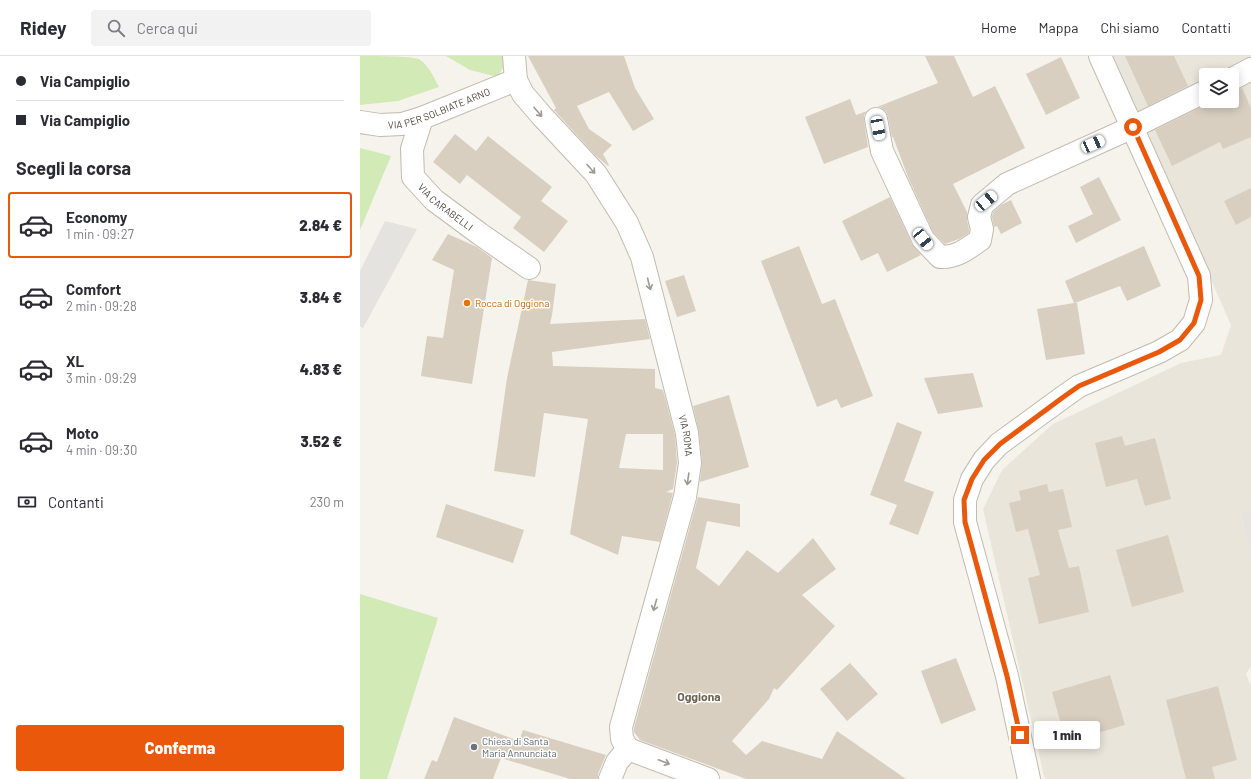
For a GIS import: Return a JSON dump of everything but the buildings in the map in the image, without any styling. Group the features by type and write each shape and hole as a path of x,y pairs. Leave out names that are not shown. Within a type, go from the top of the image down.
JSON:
{"street":[{"path":"514,56 516,80"},
{"path":"1029,779 1007,676 965,522 964,500 972,479 984,460 1000,444 1079,386 1159,352 1180,340 1194,323 1201,300 1199,276 1100,56"},
{"path":"1239,75 1251,69"},
{"name":"VIA PER SOLBIATE ARNO","path":"360,122 380,125 402,124 422,118 516,80"},
{"name":"VIA ROMA","path":"516,80 524,94 541,115 596,174 627,223 642,257 687,433 690,463 685,497 621,727 622,739 628,749"},
{"path":"876,119 882,151 923,239 940,257 946,258 963,252 980,240 982,229 979,217 982,206 1007,184 1133,127 1199,94"},
{"name":"VIA CARABELLI","path":"422,118 412,149 413,177 434,200 529,268"},
{"path":"610,779 617,762 628,749 708,779"}],"shaded area":[{"path":"1113,56 1251,56 1251,510 1241,513 1251,560 1251,666 1246,674 1251,686 1251,779 1046,779 1044,776 983,509 1002,470 1053,424 1181,363 1221,355 1231,325"},
{"path":"385,221 417,229 363,328 360,326 360,271"},
{"path":"1251,510 1251,560 1241,513"}],"green space":[{"path":"360,56 419,59 433,75 439,87 398,101 360,105"},
{"path":"446,56 505,56 506,61 498,77 470,70"},
{"path":"360,148 391,156 360,230"},
{"path":"360,594 438,618 387,779 360,779"}],"place":[{"name":"Rocca di Oggiona","path":"467,303"},
{"name":"Chiesa di Santa Maria Annunciata","path":"474,747"}],"district":[{"name":"Oggiona","path":"699,697"}],"route":[{"path":"1020,735 1007,676 965,522 964,500 972,479 984,460 1000,444 1079,386 1159,352 1180,340 1194,323 1201,300 1199,276 1133,127"}]}
